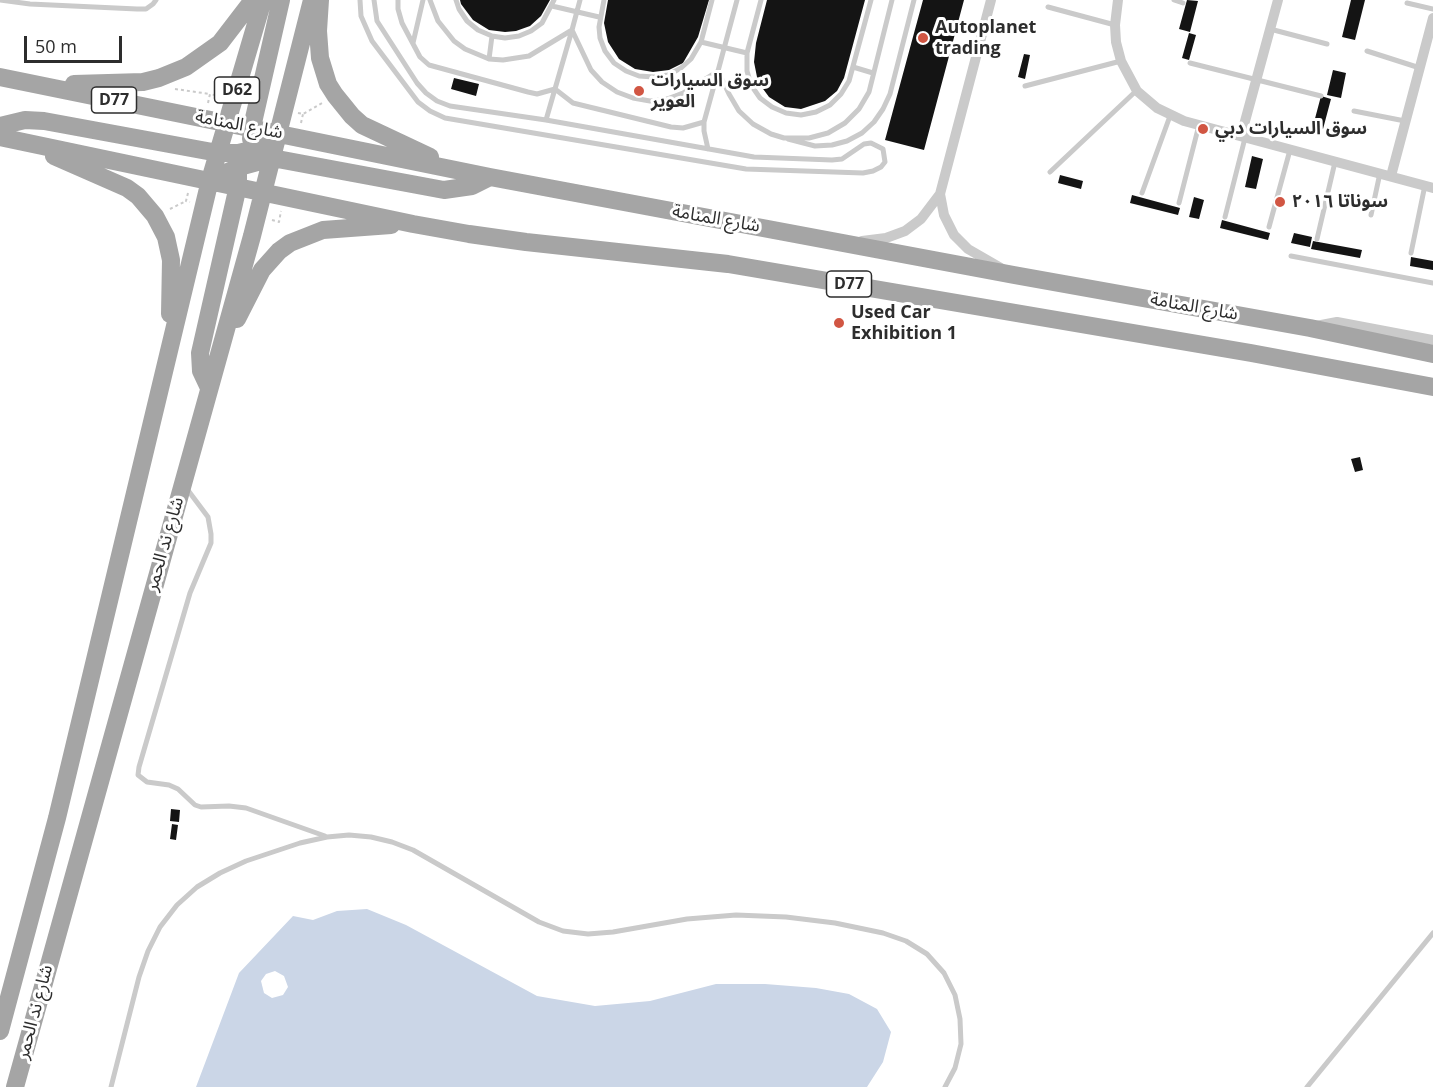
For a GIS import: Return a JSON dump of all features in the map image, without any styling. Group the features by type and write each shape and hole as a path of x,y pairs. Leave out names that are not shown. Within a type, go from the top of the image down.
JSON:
{"main road":[{"path":"38,85 127,83 174,73 198,60 220,43 253,0"},
{"name":"شارع ند الحمر","path":"0,1031 57,818 210,180 264,0"},
{"path":"209,388 203,379 200,353 281,0"},
{"name":"شارع ند الحمر","path":"15,1087 252,236 312,0"},
{"path":"320,0 318,31 320,58 328,84 335,96 352,116 368,128 461,171"},
{"name":"شارع المنامة","path":"0,77 490,177 1310,328 1433,354"},
{"path":"0,126 25,120 44,121 245,158 272,158 444,190 472,186 490,177"},
{"path":"227,123 263,191"},
{"path":"210,180 245,158 278,133"},
{"name":"شارع المنامة","path":"0,137 413,224 526,242 728,264 1251,353 1433,387"},
{"path":"19,141 115,182 138,196 155,216 166,237 171,260 168,356"},
{"path":"215,367 258,276 279,251 300,237 323,230 413,224"}],"street":[{"path":"840,242 876,240 905,231 929,211 940,194 991,0"},
{"path":"1118,0 1115,25 1116,42 1121,61 1137,91 1170,116 1429,187"},
{"path":"1243,137 1278,0"},
{"path":"1385,175 1406,121 1432,24"},
{"path":"940,194 948,226 960,242 976,254 1014,275"},
{"path":"1310,328 1337,322 1433,340"}],"lane":[{"path":"0,0 30,4 136,9 146,9 156,0"},
{"path":"360,0 365,29 389,65 418,102 445,118 746,169 862,173 873,171 885,162 883,149 871,143 864,144 842,159 754,157 546,120 450,106 432,97 417,83 382,30 374,11 374,0"},
{"path":"398,0 399,16 424,62 435,68 537,94 555,89"},
{"path":"413,43 423,0"},
{"path":"430,0 438,21 454,41 471,52 489,59 509,60 530,56 572,30"},
{"path":"456,0 467,21 478,30 505,38 519,36 542,23 553,3 599,17"},
{"path":"546,120 580,0"},
{"path":"604,0 599,17 600,38 605,51 614,63 626,71 639,76 654,77 668,75 691,59 701,42 712,0"},
{"path":"708,149 704,131 705,122 737,0"},
{"path":"761,0 747,52 747,71 751,85 766,102 786,113 809,113 830,105 841,94 849,81 871,0"},
{"path":"784,138 809,138 828,133 845,123 859,109 869,92 892,0"},
{"path":"718,71 739,111 753,124 771,134 800,144 815,146 847,141 862,133 883,109 890,94 914,0"},
{"path":"1174,0 1183,3"},
{"path":"1407,3 1433,9"},
{"path":"1048,7 1115,25"},
{"path":"1270,29 1327,44"},
{"path":"572,30 591,69 602,82 617,92 633,98 650,101 667,99 683,93 718,71"},
{"path":"489,59 492,36"},
{"path":"701,42 747,52"},
{"path":"1367,51 1420,68"},
{"path":"1025,86 1121,61"},
{"path":"1190,63 1321,96"},
{"path":"853,67 873,73"},
{"path":"555,89 573,104 671,127 683,128 705,122"},
{"path":"1050,172 1137,91"},
{"path":"1354,111 1406,121"},
{"path":"1142,193 1170,116"},
{"path":"1179,203 1199,125"},
{"path":"1225,217 1243,137"},
{"path":"1269,227 1290,150"},
{"path":"1317,239 1335,162"},
{"path":"1371,215 1385,175"},
{"path":"1411,253 1429,187"},
{"path":"1291,256 1433,283"},
{"path":"182,484 208,517 211,543 190,593 138,767 138,775 147,782 169,785 178,789 195,805 201,807 246,808 327,837"},
{"path":"111,1087 148,951 160,927 177,905 197,887 246,861 300,843 327,837 360,836 393,842 413,850 539,922 563,931 588,934 614,932 687,919 736,915 786,917 835,923 883,933 906,941 927,954 944,973 955,995 960,1019 961,1044 955,1068 945,1087"},
{"path":"1307,1087 1433,933"}],"path":[{"path":"174,73 172,88 210,94"},
{"path":"303,114 335,96"},
{"path":"155,216 186,201"}],"water":[{"path":"367,909 406,925 537,996 595,1006 650,1001 716,984 765,984 816,988 849,994 877,1009 891,1032 883,1062 867,1087 196,1087 239,973 293,916 313,920 337,911","holes":["275,971 284,976 288,987 283,995 272,998 264,993 261,981 266,974"]}],"building":[{"path":"460,0 550,0 541,16 530,26 505,32 489,30 473,20"},
{"path":"608,0 709,0 698,37 683,63 669,70 653,72 635,69 619,59 608,42 604,23"},
{"path":"767,0 865,0 844,78 837,91 825,101 801,109 785,107 769,97 758,82 754,62 756,43"},
{"path":"923,0 964,0 924,150 885,140"},
{"path":"1187,0 1198,1 1190,32 1179,29"},
{"path":"1351,0 1365,0 1355,40 1342,37"},
{"path":"1189,33 1196,35 1189,60 1182,58"},
{"path":"1024,54 1030,55 1025,79 1018,77"},
{"path":"1333,70 1346,73 1341,98 1327,95"},
{"path":"454,78 479,84 476,96 451,89"},
{"path":"1321,96 1331,99 1323,129 1313,126"},
{"path":"1252,156 1263,159 1256,189 1245,187"},
{"path":"1060,175 1083,181 1081,189 1058,183"},
{"path":"1132,195 1180,208 1178,215 1130,203"},
{"path":"1194,197 1204,200 1199,219 1189,217"},
{"path":"1222,220 1270,233 1268,240 1220,228"},
{"path":"1294,233 1312,237 1310,247 1291,243"},
{"path":"1313,241 1362,250 1360,258 1311,249"},
{"path":"1411,257 1433,261 1433,270 1410,266"},
{"path":"1360,457 1363,470 1355,472 1351,459"},
{"path":"171,809 180,810 179,822 170,821"},
{"path":"172,824 178,825 176,840 170,839"}],"place":[{"name":"Autoplanet trading","path":"923,38"},
{"name":"سوق السيارات العوير","path":"639,91"},
{"name":"سوق السيارات دبي","path":"1203,129"},
{"name":"سوناتا ٢٠١٦","path":"1280,202"},
{"name":"Used Car Exhibition 1","path":"839,323"}]}
